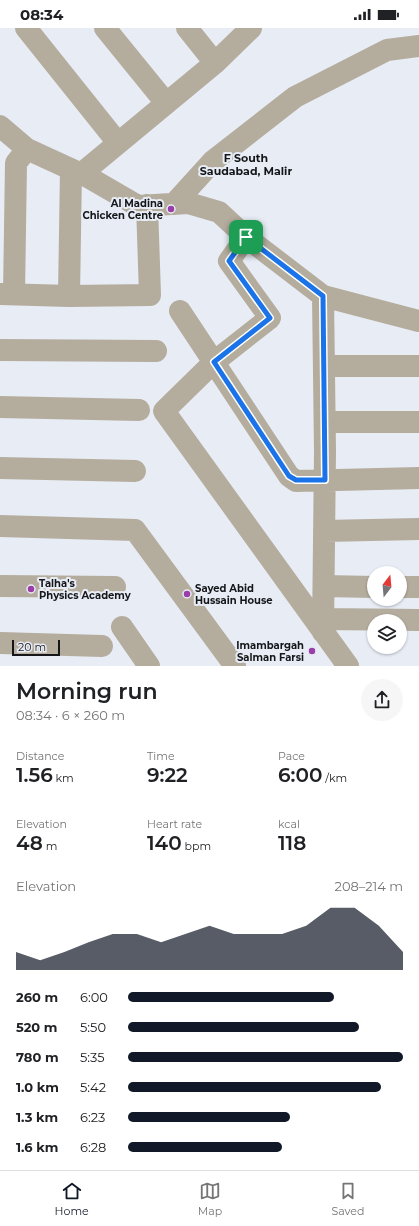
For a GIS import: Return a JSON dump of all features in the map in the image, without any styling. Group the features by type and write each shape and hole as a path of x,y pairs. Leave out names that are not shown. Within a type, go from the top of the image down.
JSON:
{"street":[{"path":"26,28 118,143"},
{"path":"105,28 166,103"},
{"path":"186,28 215,63"},
{"path":"76,172 118,143 215,63 251,28"},
{"path":"174,204 213,161 295,97 387,50 419,46"},
{"path":"0,126 27,149 76,172 138,206 188,203 219,212 246,237 323,296 419,321"},
{"path":"27,149 16,163 7,294 69,296 150,295 147,205"},
{"path":"69,296 76,172"},
{"path":"246,237 229,261 270,318 214,362 164,411 323,626 348,666"},
{"path":"323,296 325,422 323,626"},
{"path":"180,311 289,476 296,480 419,478"},
{"path":"0,350 156,351"},
{"path":"324,366 419,366"},
{"path":"0,407 139,410"},
{"path":"325,422 419,422"},
{"path":"0,468 135,471"},
{"path":"0,526 135,530 235,666"},
{"path":"324,531 419,529"},
{"path":"0,586 115,587"},
{"path":"324,586 367,587"},
{"path":"407,587 419,587"},
{"path":"323,626 419,620"},
{"path":"122,627 149,666"},
{"path":"0,643 102,646"}],"place":[{"name":"Al Madina Chicken Centre","path":"171,209"},
{"name":"Talha's Physics Academy","path":"31,589"},
{"name":"Sayed Abid Hussain House","path":"187,594"},
{"name":"Imambargah Salman Farsi","path":"312,651"}],"district":[{"name":"F South Saudabad, Malir","path":"246,164"}],"route":[{"path":"246,237 323,296 325,480 296,480 289,476 275,457 214,362 270,318 229,261 246,237"}]}
